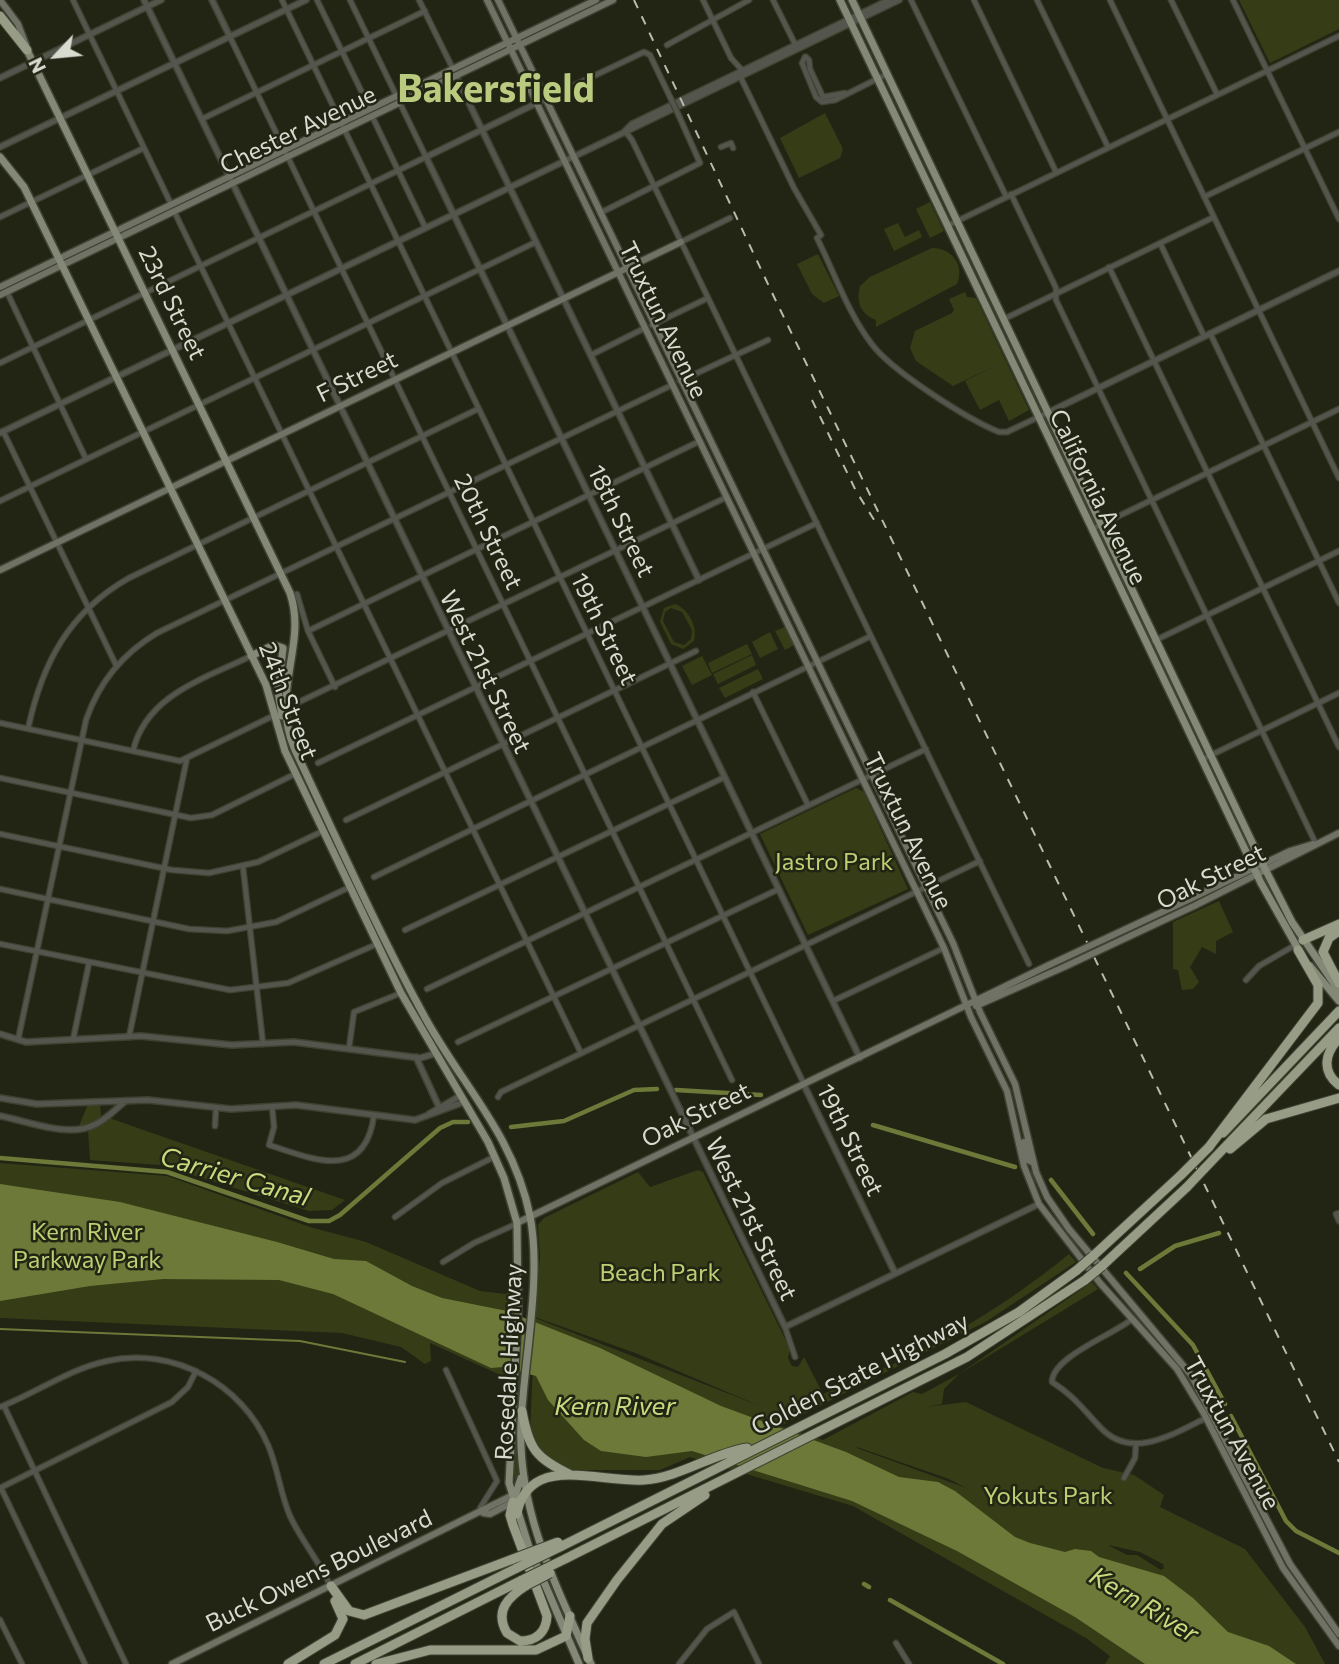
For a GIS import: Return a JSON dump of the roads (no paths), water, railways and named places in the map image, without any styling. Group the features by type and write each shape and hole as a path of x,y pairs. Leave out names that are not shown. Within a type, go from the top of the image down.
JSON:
{"highway":[{"path":"0,16 27,50"},
{"path":"1233,1118 1318,1003 1318,985 1299,945 1339,924"},
{"path":"1339,931 1329,938 1323,952 1339,983"},
{"path":"1233,1118 1313,1038 1339,1002"},
{"path":"1330,1018 1339,1012"},
{"path":"1339,1031 1328,1051 1326,1062 1331,1077 1339,1085"},
{"path":"1241,1136 1339,1031"},
{"path":"1241,1136 1274,1116 1339,1098"},
{"name":"Golden State Highway","path":"324,1664 515,1564 559,1544 570,1542 972,1340 1019,1312 1093,1256 1181,1175 1233,1118"},
{"name":"Golden State Highway","path":"525,1583 615,1534 814,1436 984,1347 1085,1280 1241,1136"},
{"path":"522,1411 525,1430 535,1452 548,1465 572,1476"},
{"path":"525,1583 507,1600 501,1615 507,1633 520,1641 539,1636 547,1616 510,1515 515,1499 544,1479 572,1476 645,1480 685,1471 742,1449 759,1446"},
{"path":"590,1661 585,1639 587,1623 624,1570 662,1524 732,1476"},
{"path":"515,1499 517,1514"},
{"path":"331,1586 349,1611 369,1614 515,1564"},
{"path":"355,1664 525,1583"},
{"path":"288,1664 335,1635 341,1628 342,1616 331,1586"},
{"path":"376,1664 430,1650 536,1650 566,1636 570,1616"}],"main road":[{"path":"0,0 18,24 27,50"},
{"name":"Truxtun Avenue","path":"487,0 564,160 714,447 924,888 953,943 1021,1099 1034,1163 1047,1197 1069,1229 1174,1351 1214,1415 1290,1564 1339,1634"},
{"name":"Truxtun Avenue","path":"498,0 599,214 622,270"},
{"name":"Chester Avenue","path":"2,288 371,113 452,68 596,0"},
{"name":"Chester Avenue","path":"398,99 456,76 612,0"},
{"name":"California Avenue","path":"840,0 1043,415 1101,525 1156,641 1256,872 1299,945 1339,1002"},
{"name":"California Avenue","path":"852,0 1004,319 1093,529 1148,645 1264,868 1299,945 1311,952 1339,991"},
{"name":"23rd Street","path":"27,50 281,574"},
{"name":"24th Street","path":"0,158 19,179 117,376 251,656 276,715 282,744 295,774 401,993 495,1156 517,1223"},
{"name":"F Street","path":"0,570 681,242"},
{"name":"Chester Avenue","path":"2,288 26,275 61,262"},
{"name":"Truxtun Avenue","path":"649,327 667,375 944,948 1007,1091 1024,1166 1039,1204 1060,1235 1177,1369 1206,1418 1283,1568 1339,1646"},
{"path":"667,375 680,381"},
{"path":"672,385 685,391"},
{"path":"698,438 714,447"},
{"name":"24th Street","path":"281,574 292,598 296,621 285,688 287,726 295,750 421,1010 510,1151 530,1217"},
{"path":"251,656 274,645 284,650 278,702 287,726"},
{"name":"Oak Street","path":"517,1223 968,1006 1194,906 1302,846 1316,844 1339,833"},
{"name":"Oak Street","path":"1029,978 1191,899 1256,872"},
{"path":"1311,952 1339,983"},
{"path":"434,1054 443,1056 462,1073"},
{"path":"1007,1091 1018,1114 1028,1160 1034,1163"},
{"name":"Rosedale Highway","path":"530,1217 533,1248 523,1388 523,1470 529,1510 545,1559 590,1661"},
{"name":"Rosedale Highway","path":"515,1499 508,1472 519,1311 517,1223"},
{"path":"1132,1318 1139,1319 1162,1344 1174,1351"},
{"path":"523,1470 515,1499 529,1510"},
{"name":"Buck Owens Boulevard","path":"172,1664 483,1513 490,1514 515,1499"},
{"path":"517,1514 579,1664"}],"street":[{"path":"73,0 581,1054"},
{"name":"West 21st Street","path":"144,0 528,801 785,1327 796,1357"},
{"path":"0,78 161,0"},
{"name":"20th Street","path":"212,0 733,1080"},
{"name":"19th Street","path":"282,0 895,1273"},
{"path":"0,147 306,0"},
{"path":"317,0 425,228"},
{"name":"18th Street","path":"350,0 860,1058"},
{"path":"419,0 699,580"},
{"path":"703,0 731,58 742,70"},
{"path":"667,45 749,0"},
{"path":"773,0 796,48"},
{"path":"861,17 889,0"},
{"path":"116,665 2,432 899,0"},
{"path":"911,0 1056,288 1056,300 1316,844"},
{"path":"974,0 1056,172"},
{"path":"1037,0 1108,147"},
{"path":"1110,0 1339,478"},
{"path":"1171,0 1217,94"},
{"path":"1233,0 1339,219"},
{"path":"202,119 425,11"},
{"path":"949,225 1339,36"},
{"path":"625,131 632,124 742,70 796,48"},
{"path":"0,363 482,129 640,54 647,54 671,99 699,163 599,214"},
{"path":"731,58 733,75"},
{"path":"846,93 823,97 809,60 803,58 818,100 833,101 888,73"},
{"path":"741,78 765,60"},
{"path":"741,78 794,188 821,235 817,237 863,331 877,351 904,373 999,432 1007,432 1043,415 1339,271"},
{"path":"634,129 634,143"},
{"path":"625,131 634,143 737,355 1029,964"},
{"path":"1204,197 1339,132"},
{"path":"721,147 730,143 733,148"},
{"path":"0,217 144,148"},
{"path":"1332,205 1339,201"},
{"path":"1004,319 1214,217"},
{"name":"F Street","path":"681,242 730,218"},
{"path":"0,501 536,242"},
{"path":"1160,243 1264,446 1339,603"},
{"path":"1109,267 1339,747"},
{"path":"2,288 86,459"},
{"path":"591,355 708,298"},
{"path":"680,381 768,340"},
{"path":"17,1041 81,740 93,701 116,665 146,640 672,385"},
{"path":"28,729 38,685 48,661 68,628 88,607 129,578 478,409"},
{"path":"1093,529 1339,410"},
{"path":"308,631 645,468 698,438"},
{"path":"299,702 727,497"},
{"path":"318,764 817,523"},
{"path":"1148,645 1339,551"},
{"path":"297,594 308,631 335,687"},
{"path":"374,877 871,636"},
{"path":"346,820 696,651"},
{"path":"134,751 141,726 162,702 251,656"},
{"path":"753,692 808,805"},
{"path":"1207,757 1339,693"},
{"path":"0,723 180,761 276,715"},
{"path":"427,989 926,748"},
{"path":"129,1037 187,757"},
{"path":"0,778 198,818 212,814 295,774"},
{"path":"405,930 725,777"},
{"path":"0,834 164,868 209,873 243,867 324,830"},
{"path":"498,1097 501,1092 980,861"},
{"path":"243,867 263,1044"},
{"path":"0,889 201,930 250,929 286,917 351,886"},
{"path":"458,1042 779,889"},
{"path":"0,944 217,989 257,989 301,979 378,944"},
{"path":"1246,980 1259,966 1299,945"},
{"path":"833,1001 944,948"},
{"path":"73,1040 89,963"},
{"path":"349,1048 354,1012 401,993"},
{"path":"0,1034 17,1041 129,1037 232,1045 294,1042 416,1057 434,1054"},
{"path":"416,1057 439,1107"},
{"path":"0,1098 14,1102 159,1101 216,1108 296,1105 407,1120 424,1118 462,1099"},
{"path":"424,1118 439,1107 462,1099"},
{"path":"104,1101 106,1117"},
{"path":"0,1116 42,1126 79,1129 92,1126 126,1101"},
{"path":"11,1118 14,1102"},
{"path":"272,1106 274,1127 269,1145 330,1163 348,1158 362,1147 369,1136 374,1115"},
{"path":"215,1126 216,1108"},
{"path":"395,1217 442,1183 495,1156"},
{"path":"785,1327 1039,1204"},
{"path":"1339,1213 1336,1214 1339,1221"},
{"name":"Oak Street","path":"443,1262 474,1243 517,1223"},
{"path":"1132,1318 1114,1333 1066,1359 1052,1374 1052,1382 1077,1398 1109,1435 1136,1444 1159,1440 1214,1415"},
{"path":"125,1664 2,1406 77,1370 108,1360 155,1359 196,1371 234,1397 258,1426 270,1448 290,1516 331,1586"},
{"path":"446,1370 496,1479 481,1508 483,1513"},
{"path":"85,1664 0,1488 172,1402 188,1387 196,1371"},
{"path":"1124,1478 1135,1458 1136,1444"},
{"path":"679,1664 700,1636 734,1612 759,1664"},
{"path":"0,1620 22,1664"},
{"path":"896,1643 909,1664"}],"water":[{"name":"Kern River","path":"0,1184 120,1202 334,1259 366,1261 412,1286 442,1298 507,1311 600,1348 721,1406 846,1452 899,1477 938,1482 955,1491 1015,1537 1065,1552 1075,1549 1091,1551 1099,1557 1164,1576 1193,1598 1228,1632 1269,1646 1296,1664 1145,1664 1075,1617 957,1551 852,1501 692,1451 646,1457 601,1451 584,1440 548,1400 536,1376 503,1367 491,1368 333,1294 279,1280 163,1279 90,1286 0,1301"}],"waterway":[{"name":"Carrier Canal","path":"511,1127 564,1121 634,1090 657,1089"},
{"path":"676,1090 761,1095"},
{"name":"Carrier Canal","path":"0,1158 167,1172 309,1221 329,1221 340,1215 440,1128 453,1122 468,1122"},
{"name":"Carrier Canal","path":"873,1125 1015,1167"},
{"name":"Carrier Canal","path":"1051,1180 1093,1234"},
{"path":"1140,1269 1175,1246 1219,1233"},
{"name":"Carrier Canal","path":"1126,1273 1193,1345 1225,1404"},
{"path":"0,1329 300,1341 405,1362"},
{"name":"Carrier Canal","path":"1231,1416 1286,1521 1296,1531 1339,1553"},
{"path":"864,1584 869,1587"},
{"path":"890,1600 1003,1664"}],"railway":[{"path":"634,0 775,299 1339,1462"},
{"path":"812,400 856,491 876,523"}],"district":[{"name":"Bakersfield","path":"496,89"}],"park label":[{"name":"Jastro Park","path":"834,862"},
{"name":"Kern River Parkway Park","path":"87,1246"},
{"name":"Beach Park","path":"660,1273"},
{"name":"Yokuts Park","path":"1048,1496"}]}
